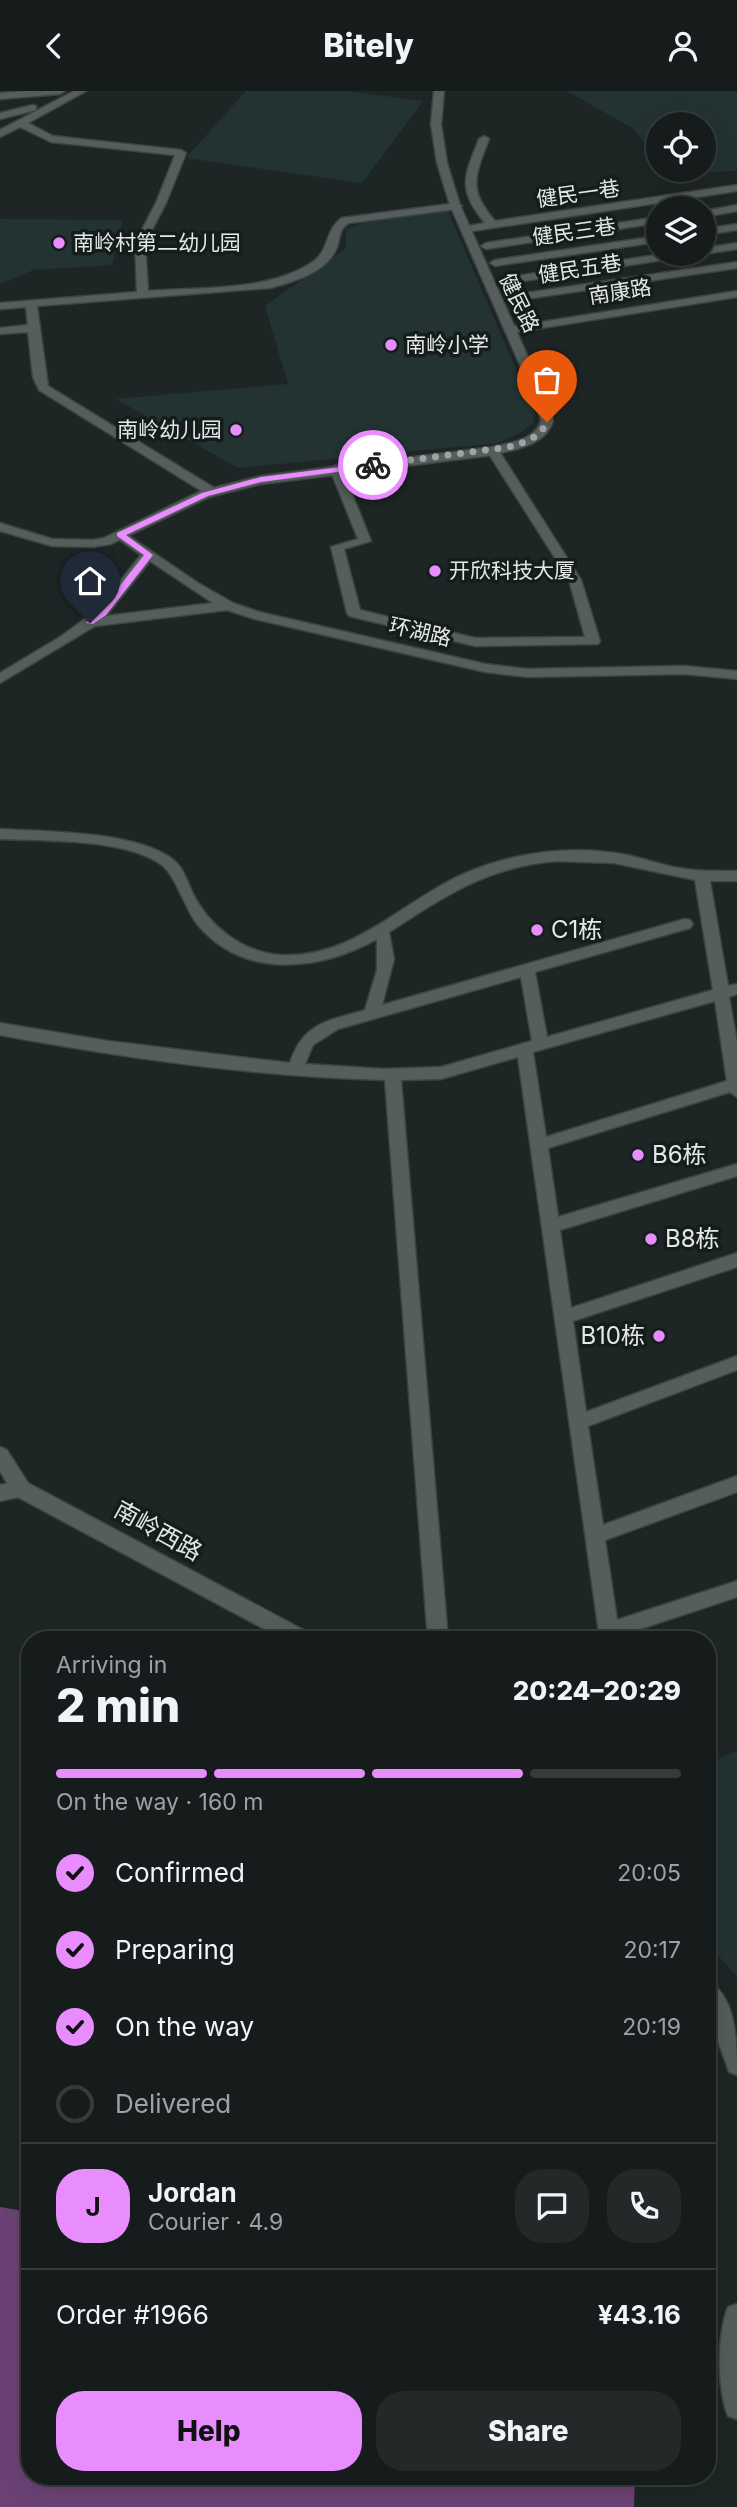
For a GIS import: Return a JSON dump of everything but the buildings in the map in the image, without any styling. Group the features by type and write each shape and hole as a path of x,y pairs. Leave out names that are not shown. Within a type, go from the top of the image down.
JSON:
{"street":[{"path":"0,96 60,91"},
{"path":"0,134 81,91"},
{"name":"健民路","path":"0,527 32,540 64,546 90,545 212,492 261,480 336,469 493,451 530,440 543,431 547,422 532,374 510,330 446,180 436,132 435,107 439,91"},
{"path":"0,116 33,108"},
{"path":"22,124 51,139 181,153 161,203 139,243 143,295"},
{"path":"492,225 474,205 467,182 482,144 495,153"},
{"name":"健民一巷","path":"466,229 737,188"},
{"path":"0,306 270,285 288,281 326,257 332,250 332,233 346,220 457,206"},
{"path":"716,211 737,208"},
{"path":"486,246 646,222"},
{"path":"716,230 737,227"},
{"name":"健民三巷","path":"495,263 646,241"},
{"path":"716,249 737,246"},
{"path":"503,281 646,260"},
{"name":"健民五巷","path":"512,298 737,265"},
{"name":"南康路","path":"510,330 737,294"},
{"path":"31,304 38,377 43,389 212,492"},
{"path":"0,331 33,328"},
{"path":"336,469 365,541 337,547 354,613 475,642 593,642 575,580 493,451"},
{"name":"环湖路","path":"120,534 193,586 228,606 255,615 485,668 528,673 684,670 737,675"},
{"path":"0,679 103,613 148,555"},
{"path":"90,623 194,608 228,606"},
{"path":"0,834 144,849 167,861 177,873 186,895 215,935 233,949 260,958 282,961 323,957 359,943 479,873 519,862 553,857 599,857 628,860 657,869 702,876 737,876"},
{"path":"539,1145 737,1086 702,876"},
{"path":"296,1069 303,1045 312,1034 685,923"},
{"path":"372,1014 387,953 387,940 380,929"},
{"path":"527,969 539,1145 608,1631"},
{"path":"0,1029 69,1042 296,1069 393,1077 441,1073 737,989"},
{"path":"393,1077 437,1631"},
{"path":"551,1226 737,1170"},
{"path":"564,1317 737,1260"},
{"path":"579,1422 737,1363"},
{"path":"0,1455 21,1489 0,1493"},
{"path":"595,1536 737,1484"},
{"name":"南岭西路","path":"21,1489 287,1631"},
{"path":"620,1631 737,1590"},
{"path":"716,2004 736,2054"},
{"path":"737,2316 732,2367 737,2407"}],"shaded area":[{"path":"246,91 347,91 423,101 362,183 186,158"},
{"path":"567,91 737,91 737,171 716,172 716,112 646,112 646,144 634,129"},
{"name":"南岭小学","path":"448,211 535,414 533,423 519,434 498,443 238,468 116,399 288,384 265,306 346,248 346,229 371,220"},
{"name":"南岭村第二幼儿园","path":"0,219 123,220 112,265 33,270 0,284"},
{"path":"737,1751 737,1977 716,1953 716,1760"},
{"path":"0,2207 21,2210 21,2485 635,2485 634,2507 0,2507"}],"way so far":[{"path":"373,465 493,451 530,440 543,431 547,422"}],"place":[{"name":"南岭村第二幼儿园","path":"59,243"},
{"name":"南岭小学","path":"391,345"},
{"name":"南岭幼儿园","path":"236,430"},
{"name":"开欣科技大厦","path":"435,571"},
{"name":"C1栋","path":"537,930"},
{"name":"B6栋","path":"638,1155"},
{"name":"B8栋","path":"651,1239"},
{"name":"B10栋","path":"659,1336"}],"route":[{"path":"90,623 103,613 148,555 120,534 205,494 261,480 373,465"}]}
